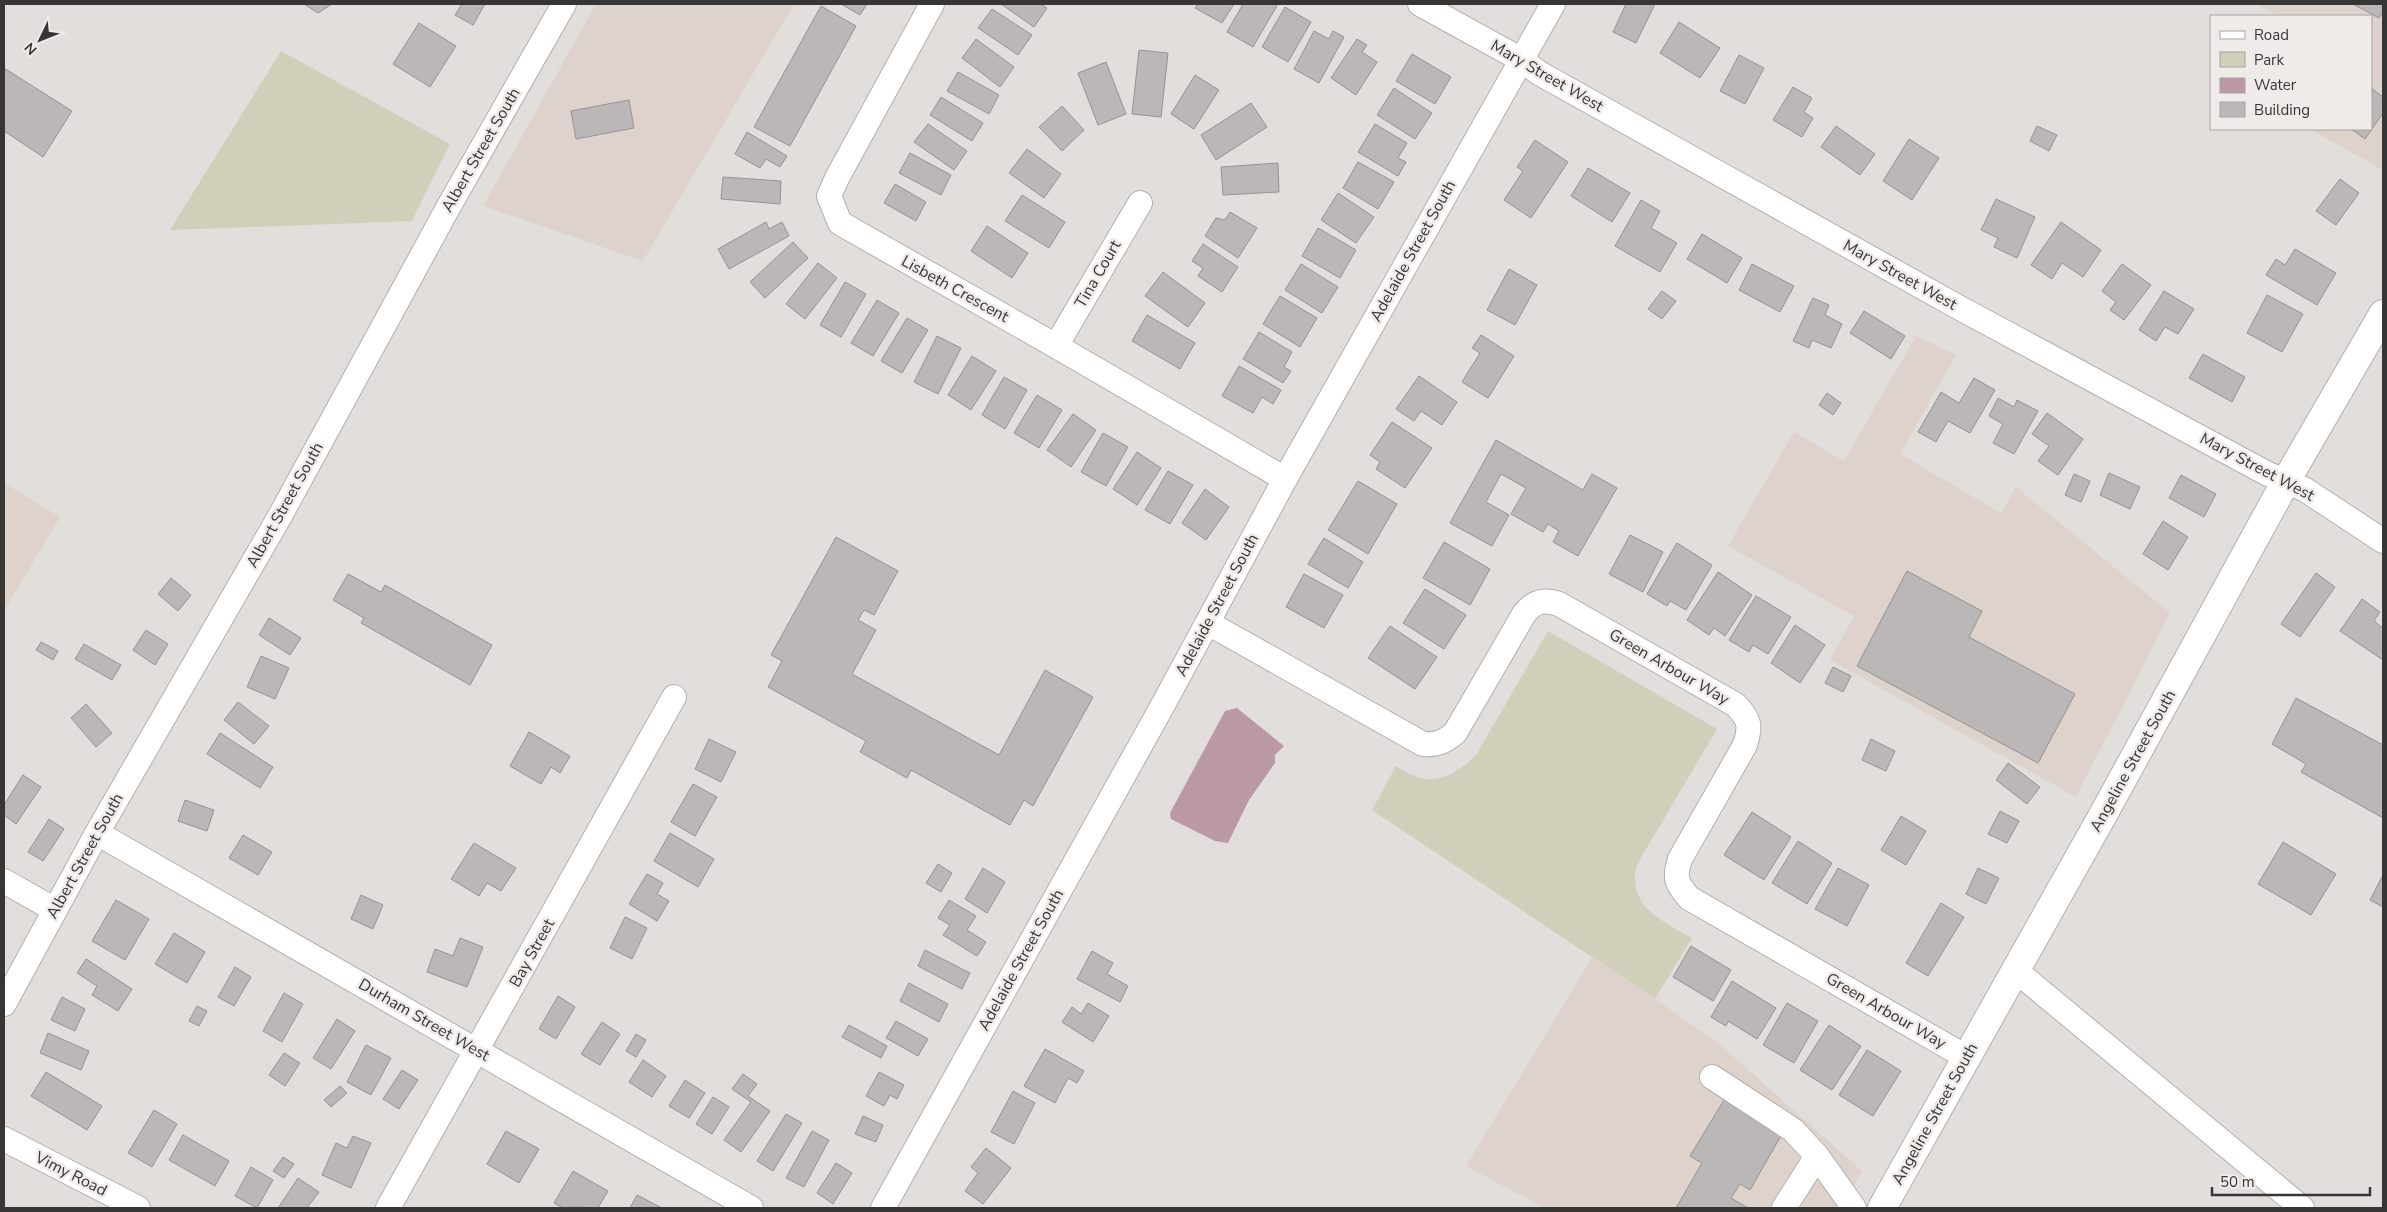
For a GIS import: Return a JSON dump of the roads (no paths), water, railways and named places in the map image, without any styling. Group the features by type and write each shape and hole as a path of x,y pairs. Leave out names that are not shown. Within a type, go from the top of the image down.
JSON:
{"main road":[{"name":"Angeline Street South","path":"1882,1208 2109,805 2286,481 2383,314"}],"street":[{"name":"Albert Street South","path":"4,1004 97,833 280,516 449,206 564,4"},
{"name":"Lisbeth Crescent","path":"932,4 836,178 829,196 840,224 1056,346 1285,479"},
{"name":"Mary Street West","path":"1420,4 1520,60 1539,73 1958,307 2304,489 2383,541"},
{"name":"Adelaide Street South","path":"883,1208 1208,623 1285,479 1553,4"},
{"name":"Tina Court","path":"1056,346 1140,203"},
{"name":"Green Arbour Way","path":"1208,623 1423,744 1435,745 1455,733 1524,614 1530,606 1538,602 1549,601 1559,604 1728,700 1747,716 1750,731 1746,745 1680,859 1675,873 1679,887 1689,898 1966,1057"},
{"name":"Bay Street","path":"388,1208 674,697"},
{"name":"Durham Street West","path":"97,833 751,1208"},
{"path":"4,881 55,910"},
{"path":"2015,970 2302,1208"},
{"path":"1712,1077 1787,1125 1817,1156 1854,1208"},
{"name":"Vimy Road","path":"4,1139 138,1208"},
{"path":"1784,1208 1817,1156"}],"water":[{"path":"1237,708 1284,746 1275,755 1275,763 1249,800 1228,843 1215,841 1171,819 1170,813 1225,711"}]}
